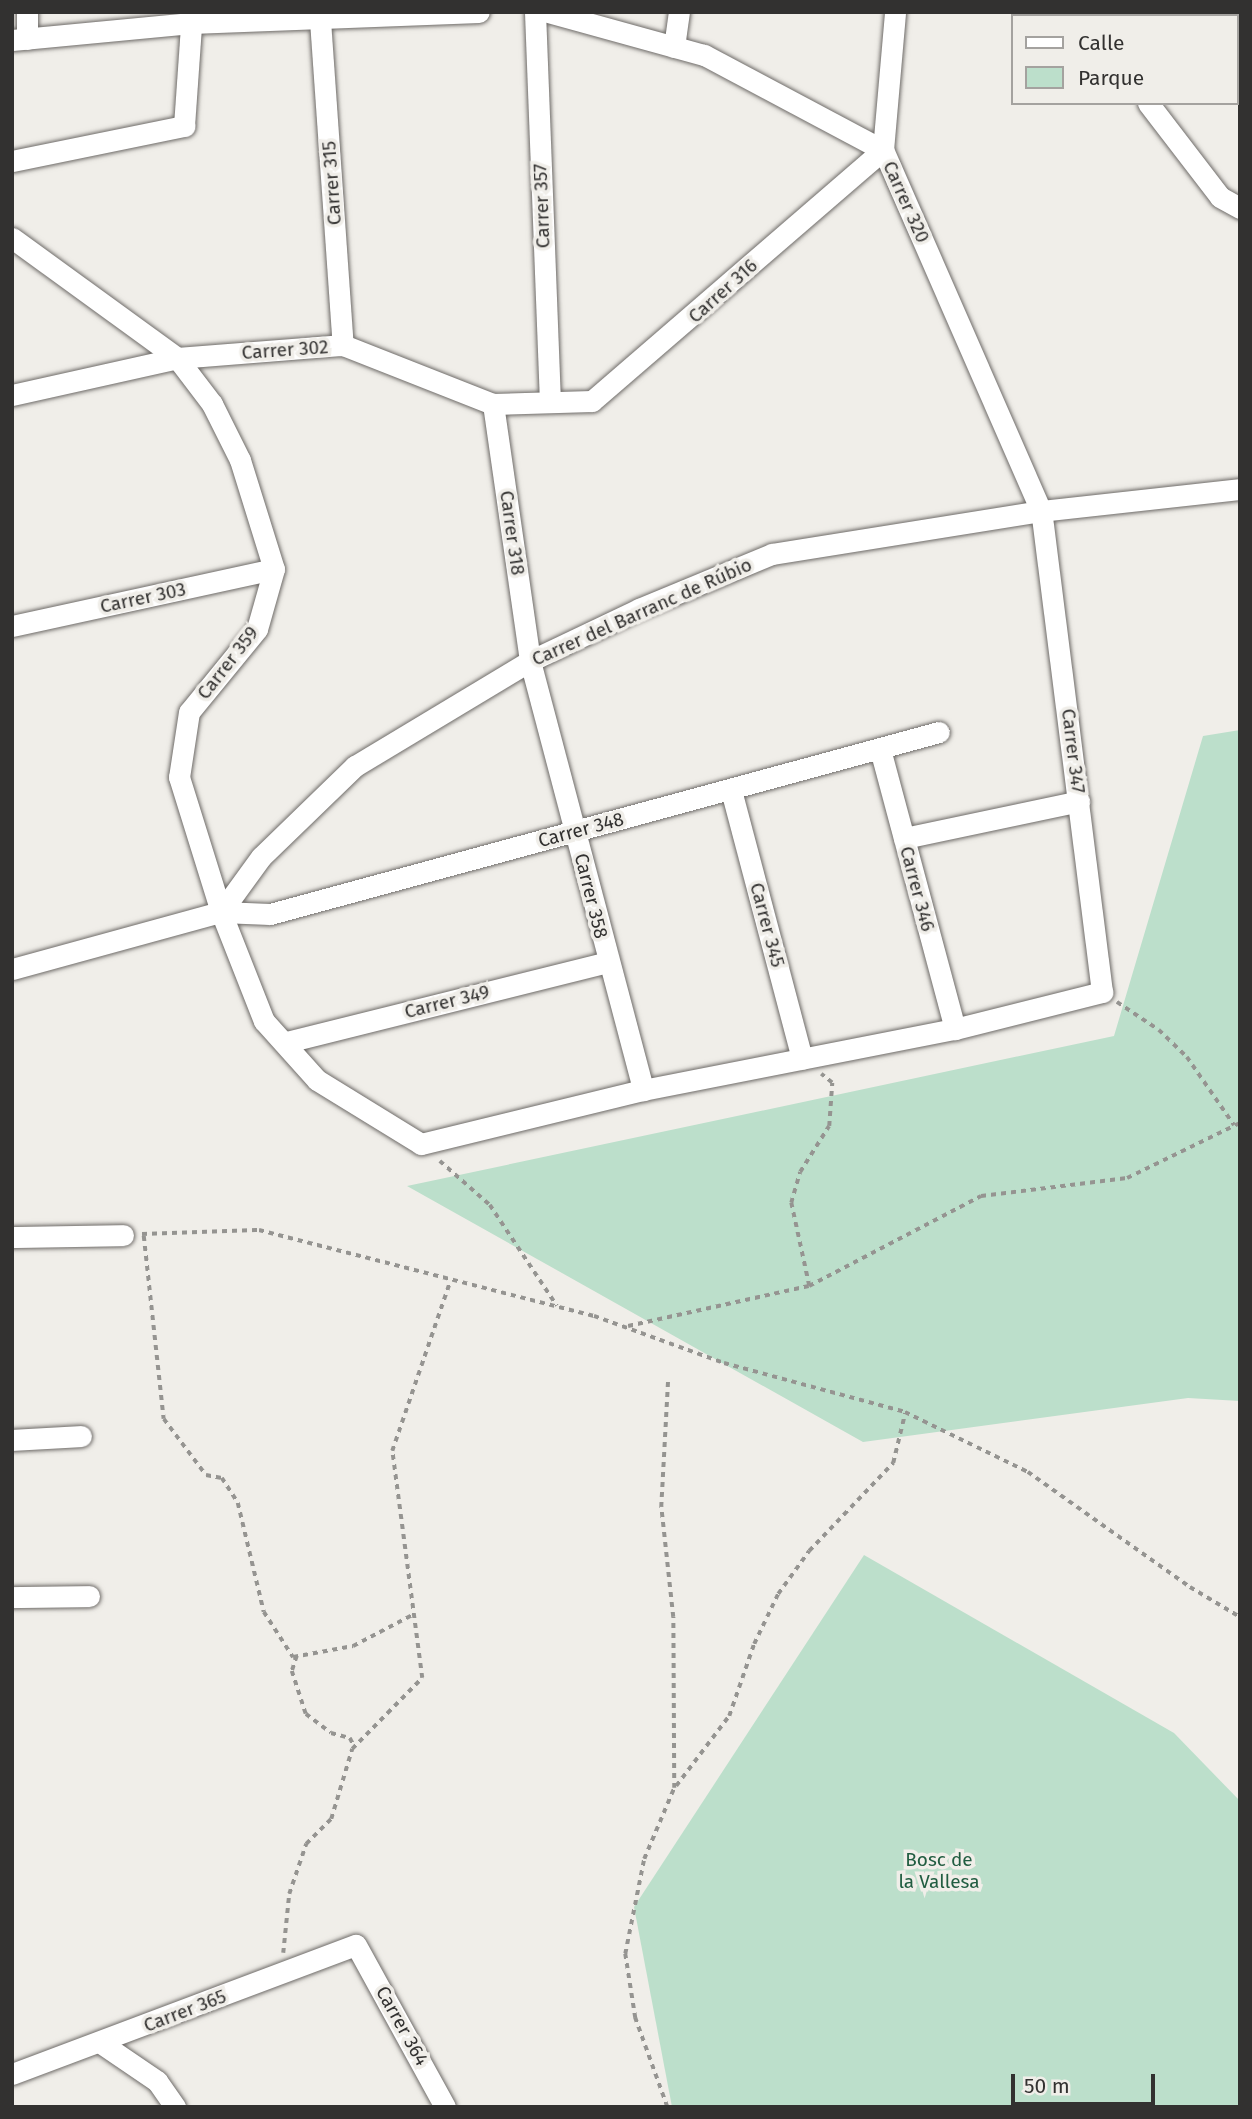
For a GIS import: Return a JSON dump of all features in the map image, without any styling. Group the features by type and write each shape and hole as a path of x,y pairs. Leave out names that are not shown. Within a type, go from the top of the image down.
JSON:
{"street":[{"path":"27,12 19,39 192,18 320,20 479,12"},
{"name":"Carrer 357","path":"535,12 550,399"},
{"name":"Carrer 320","path":"548,12 704,55 883,150 1041,511"},
{"path":"674,47 679,12"},
{"path":"883,150 895,12"},
{"path":"12,161 184,126 192,18"},
{"name":"Carrer 315","path":"320,20 343,345"},
{"path":"1150,105 1220,197 1240,208"},
{"name":"Carrer 316","path":"550,399 592,401 883,150"},
{"path":"12,238 177,358 212,404 240,460 274,569"},
{"name":"Carrer 302","path":"12,395 177,358 343,345 493,404 550,399"},
{"name":"Carrer 318","path":"493,404 530,661"},
{"name":"Carrer del Barranc de Rúbio","path":"221,912 261,857 355,766 530,661 639,609 772,554 1041,511 1240,489"},
{"name":"Carrer 347","path":"1041,511 1102,992"},
{"name":"Carrer 303","path":"12,626 274,569"},
{"name":"Carrer 359","path":"274,569 257,629 189,712 179,777 221,912 264,1021 287,1042 317,1080 421,1144"},
{"name":"Carrer 358","path":"530,661 607,962 643,1090"},
{"name":"Carrer 348","path":"221,912 270,914 939,732"},
{"name":"Carrer 346","path":"880,749 955,1029"},
{"name":"Carrer 345","path":"731,790 803,1059"},
{"path":"904,838 1079,801"},
{"path":"12,969 221,912"},
{"name":"Carrer 349","path":"287,1042 607,962"},
{"path":"421,1144 643,1090 955,1029 1102,992"},
{"path":"12,1237 133,1235"},
{"path":"12,1440 80,1436"},
{"path":"12,1597 89,1596"},
{"name":"Carrer 365","path":"12,2074 101,2043 356,1945"},
{"name":"Carrer 364","path":"356,1945 445,2107"},
{"path":"101,2043 157,2081 175,2107"}],"path":[{"path":"1102,992 1159,1030 1187,1057 1234,1125"},
{"path":"803,1059 832,1083 829,1126 800,1172 791,1203 809,1286"},
{"path":"628,1326 809,1286 981,1196 1127,1178 1240,1123"},
{"path":"421,1144 490,1205 558,1307"},
{"path":"297,1656 264,1612 238,1503 222,1478 206,1475 164,1419 133,1235 259,1230 450,1282 628,1326 724,1363 905,1412 1028,1472 1190,1587 1240,1617"},
{"path":"281,1975 289,1894 306,1844 331,1819 354,1746 422,1678 392,1451 450,1282"},
{"path":"668,1379 661,1507 673,1617 674,1788"},
{"path":"667,2107 635,2018 625,1954 644,1859 674,1788 729,1716 754,1644 778,1594 809,1551 893,1463 905,1412"},
{"path":"297,1656 353,1646 414,1614"},
{"path":"297,1656 292,1671 306,1714 331,1733 350,1738 354,1746"}],"green space":[{"path":"1240,730 1240,1401 1188,1398 863,1442 407,1186 1114,1036 1203,736"},
{"name":"Bosc de la Vallesa","path":"864,1555 1174,1733 1240,1801 1240,2107 672,2107 634,1907"}]}
